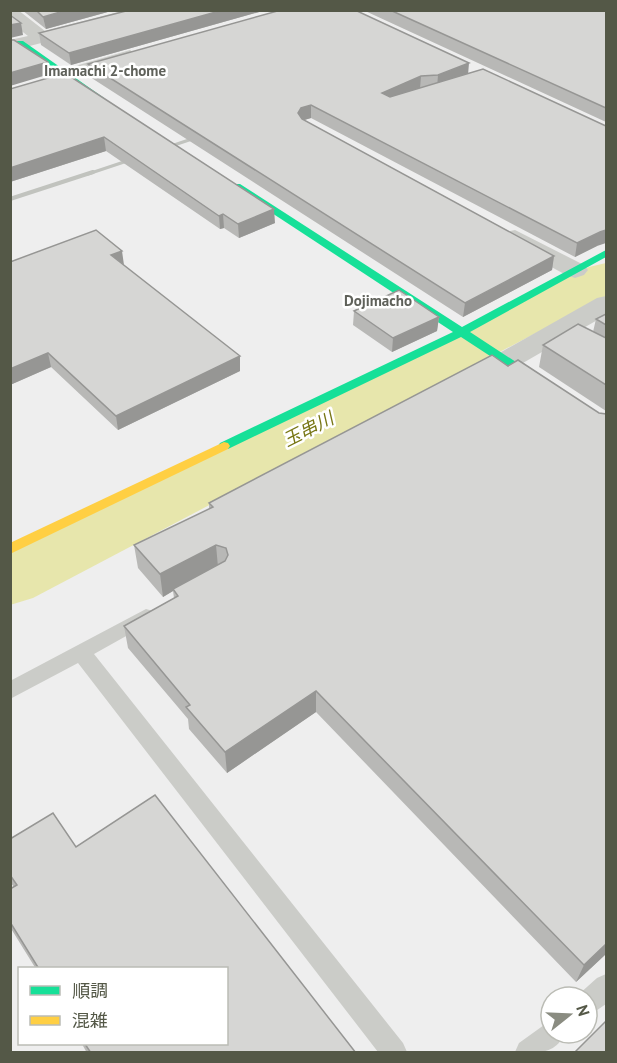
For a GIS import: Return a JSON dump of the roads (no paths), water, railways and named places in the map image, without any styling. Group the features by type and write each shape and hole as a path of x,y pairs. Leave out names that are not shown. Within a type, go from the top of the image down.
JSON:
{"street":[{"path":"10,13 42,38"},
{"path":"15,45 156,13"},
{"path":"15,45 61,78 108,102"},
{"path":"61,78 151,50"},
{"path":"224,177 606,426"},
{"path":"493,225 575,270"},
{"path":"10,549 467,335 606,253"},
{"path":"499,357 570,336 606,304"}],"lane":[{"path":"10,691 160,608"},
{"path":"81,652 394,1053"}],"waterway":[{"name":"玉串川","path":"10,581 606,277"}],"railway":[{"path":"159,150 204,135"},
{"path":"88,174 139,157"},
{"path":"10,199 93,172"}],"district":[{"name":"Imamachi 2-chome","path":"105,70"},
{"name":"Dojimacho","path":"378,300"}]}
